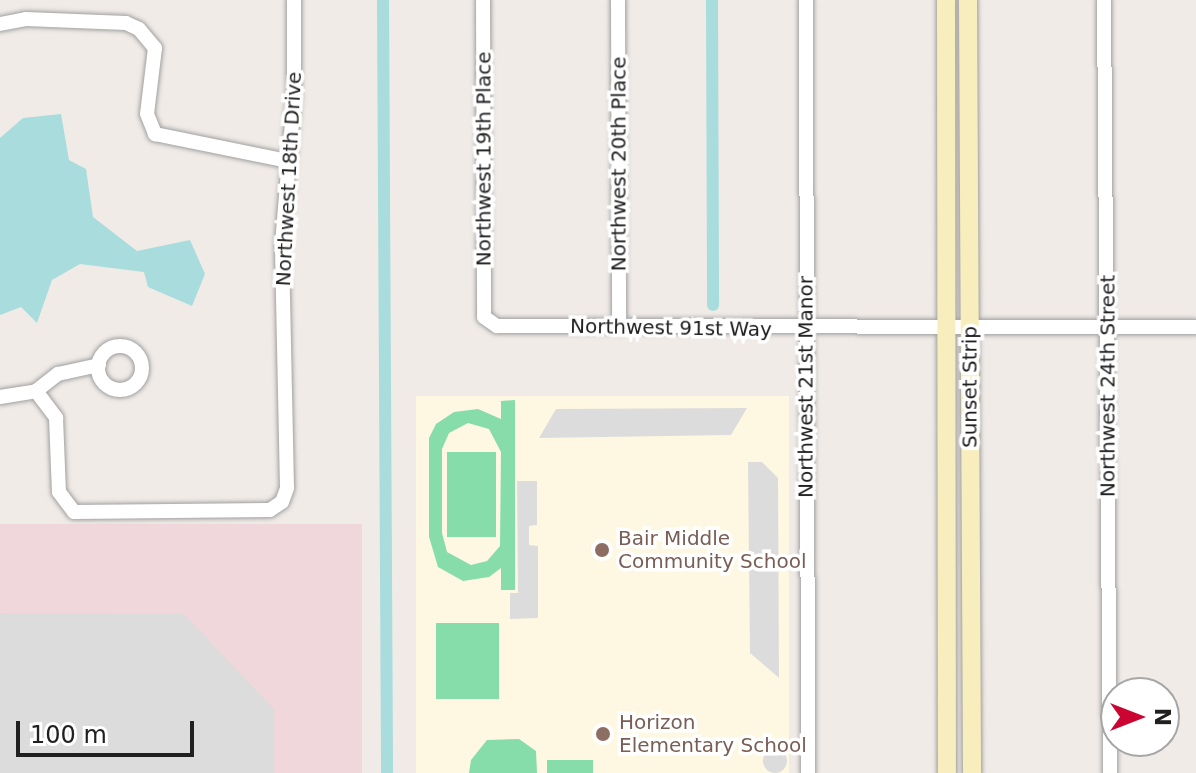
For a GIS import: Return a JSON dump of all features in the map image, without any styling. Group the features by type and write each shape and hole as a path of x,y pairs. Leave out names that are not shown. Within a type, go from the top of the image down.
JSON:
{"street":[{"name":"Northwest 18th Drive","path":"36,391 56,418 59,492 74,512 270,510 282,502 287,488 282,244 294,0"},
{"name":"Northwest 19th Place","path":"483,0 484,317"},
{"name":"Northwest 20th Place","path":"618,0 619,327"},
{"name":"Northwest 21st Manor","path":"806,0 808,773"},
{"name":"Sunset Strip","path":"946,0 947,773"},
{"name":"Sunset Strip","path":"968,0 972,773"},
{"name":"Northwest 24th Street","path":"1104,0 1109,327 1110,773"},
{"path":"0,24 26,19 126,23 139,29 155,48 147,114 155,134 163,140 288,161"},
{"name":"Northwest 91st Way","path":"484,317 497,326 806,329 1196,327"},
{"path":"0,397 36,391 58,374 99,365"}],"shaded area":[{"name":"Bair Middle Community School","path":"416,396 789,396 789,773 416,773"},
{"path":"747,408 731,435 539,438 556,409"},
{"path":"748,462 762,462 778,478 779,678 750,653"},
{"path":"517,481 537,481 537,525 529,526 529,545 538,546 538,618 510,619 510,593 518,593"},
{"path":"0,524 362,524 362,773 0,773"},
{"path":"0,613 184,614 274,709 274,773 0,773"},
{"path":"775,749 783,753 787,761 783,769 775,773 767,769 763,761 767,753"}],"green space":[{"path":"515,400 515,590 501,590 501,568 489,577 463,581 438,567 429,537 429,438 436,424 454,412 478,409 501,419 501,401","holes":["468,423 489,429 501,452 500,546 487,561 471,565 447,552 442,533 442,449 449,433"]},
{"path":"447,452 496,452 496,537 447,537"},
{"path":"436,623 499,623 499,699 436,699"},
{"path":"519,739 536,751 537,773 469,773 471,760 487,740"},
{"path":"547,760 593,760 593,773 547,773"}],"water":[{"path":"61,114 69,160 86,169 93,217 137,251 190,240 205,274 192,306 148,287 144,272 80,264 52,280 37,323 21,307 0,315 0,138 23,118"}],"waterway":[{"path":"383,0 387,773"},
{"path":"712,0 713,305"}],"place":[{"name":"Bair Middle Community School","path":"602,550"},
{"name":"Horizon Elementary School","path":"603,734"}]}
